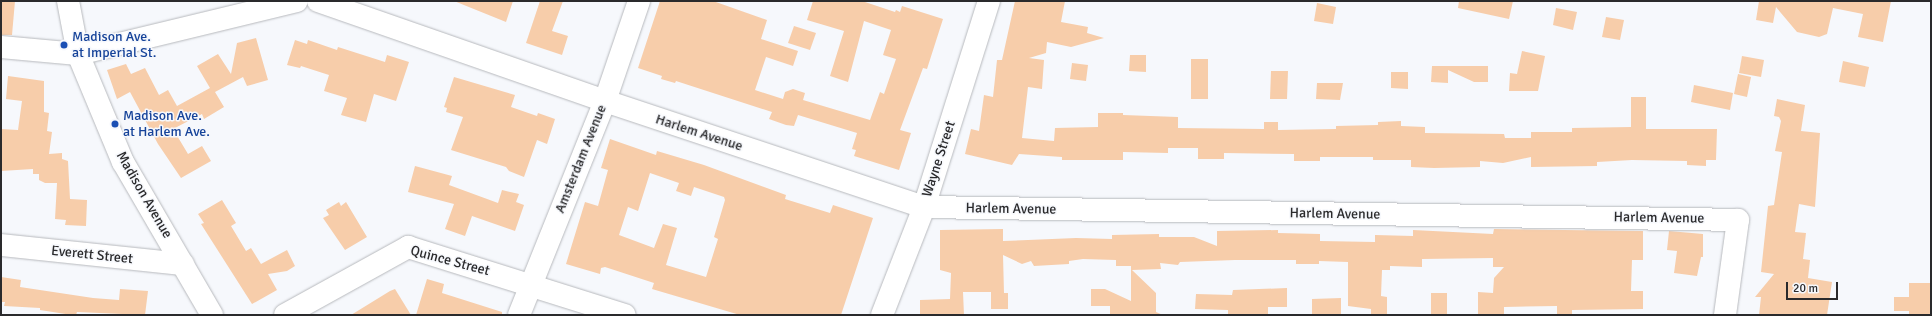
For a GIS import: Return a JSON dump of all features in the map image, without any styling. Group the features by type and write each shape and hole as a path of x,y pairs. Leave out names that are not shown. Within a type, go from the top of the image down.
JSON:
{"street":[{"name":"Madison Avenue","path":"68,1 78,54 123,162 212,315"},
{"path":"1,47 78,54 297,1"},
{"name":"Harlem Avenue","path":"318,1 604,101 924,208 1738,220 1725,315"},
{"name":"Amsterdam Avenue","path":"519,315 529,284 604,101 639,1"},
{"name":"Wayne Street","path":"882,315 924,208 983,3"},
{"name":"Everett Street","path":"1,245 183,264"},
{"name":"Quince Street","path":"285,315 408,247 625,315"}],"building":[{"path":"1,1 15,1 12,35 1,35"},
{"path":"454,1 513,1 506,22"},
{"path":"540,1 563,1 552,31 568,36 562,55 526,43"},
{"path":"660,1 713,1 767,20 761,39 798,51 793,66 766,57 755,90 783,99 785,92 793,89 805,93 803,100 870,120 880,92 884,94 896,59 883,55 891,30 864,21 848,82 830,76 844,31 807,20 813,1 862,1 895,12 896,10 900,12 902,6 943,19 927,69 923,68 900,130 911,133 899,170 854,156 856,150 852,149 857,133 798,115 794,126 786,125 769,119 772,112 676,81 675,83 661,79 662,76 638,68"},
{"path":"1015,1 1065,1 1061,22 1088,27 1087,33 1104,38 1071,47 1047,42 1046,53 1029,58 1044,60 1042,89 1028,87 1022,138 1054,141 1055,128 1098,127 1098,113 1123,113 1123,115 1178,117 1178,128 1264,129 1264,122 1278,122 1278,130 1336,129 1336,126 1378,125 1378,122 1401,121 1401,126 1425,127 1425,133 1504,134 1505,138 1531,138 1531,132 1572,132 1572,128 1631,127 1631,97 1646,97 1646,129 1717,129 1716,160 1706,160 1706,166 1687,165 1687,161 1632,160 1597,162 1597,166 1531,167 1531,157 1503,163 1480,161 1480,167 1434,168 1411,167 1411,160 1373,160 1373,157 1320,157 1320,161 1294,161 1294,154 1224,153 1224,159 1198,159 1198,148 1168,148 1168,153 1123,152 1123,160 1062,160 1062,157 1019,154 1012,165 965,154 971,129 979,131 984,95 993,97 997,60 1002,60"},
{"path":"1459,1 1513,1 1509,19 1458,8"},
{"path":"1759,1 1891,1 1883,42 1858,37 1863,14 1833,8 1827,34 1819,37 1797,32 1776,7 1773,23 1756,20"},
{"path":"1317,3 1336,7 1333,24 1314,21"},
{"path":"1556,8 1577,12 1573,30 1553,25"},
{"path":"1606,17 1624,20 1620,40 1602,37"},
{"path":"794,26 816,33 810,50 788,43"},
{"path":"256,38 268,80 247,86 243,77 215,92 224,107 204,119 202,114 173,129 188,154 202,146 211,161 181,178 158,144 130,92 117,99 107,70 126,64 131,74 145,68 159,95 168,90 177,106 210,88 197,66 218,54 231,74 237,43"},
{"path":"295,40 307,44 308,40 337,50 338,47 385,62 387,55 409,62 396,101 374,94 366,122 341,115 347,98 324,91 329,75 301,66 300,68 287,65"},
{"path":"1522,51 1545,56 1538,91 1509,91 1510,73 1517,74"},
{"path":"1130,55 1146,55 1146,72 1129,71"},
{"path":"1742,56 1764,60 1761,77 1739,73"},
{"path":"1191,59 1208,59 1208,99 1191,99"},
{"path":"1843,61 1869,67 1865,87 1839,82"},
{"path":"1072,63 1088,65 1086,81 1070,79"},
{"path":"1432,66 1488,66 1488,82 1474,82 1448,70 1448,83 1431,82"},
{"path":"1271,71 1288,71 1287,99 1270,99"},
{"path":"1391,72 1408,72 1408,89 1391,88"},
{"path":"1738,74 1751,77 1747,97 1734,94"},
{"path":"8,76 44,81 44,112 49,113 47,131 52,132 49,154 62,153 62,159 68,161 70,199 87,200 86,226 65,225 66,220 55,219 57,183 45,183 39,180 39,174 33,174 33,169 1,171 1,129 18,130 22,101 6,99"},
{"path":"454,77 515,95 511,107 537,116 538,113 555,119 547,144 537,140 524,177 509,171 506,167 451,150 463,117 446,112 447,108 444,107"},
{"path":"1317,83 1343,83 1340,100 1316,99"},
{"path":"1694,85 1733,93 1730,110 1691,102"},
{"path":"1777,99 1805,105 1801,131 1820,133 1815,207 1799,204 1795,232 1806,233 1803,259 1810,260 1808,278 1832,282 1827,315 1759,315 1761,297 1755,297 1774,274 1761,272 1768,206 1774,205 1782,152 1775,151 1781,121 1779,117 1774,116"},
{"path":"610,139 656,155 657,151 704,165 786,195 785,199 830,213 833,205 873,218 841,315 740,315 652,289 654,283 605,267 601,268 600,274 566,264 585,202 598,206 608,170 601,168","holes":["650,173 679,183 676,191 691,196 694,187 724,197 725,200 714,237 718,239 706,277 666,265 677,228 663,224 654,248 619,235 628,207 638,211"]},
{"path":"415,166 452,176 449,185 498,203 502,190 519,194 516,202 524,205 515,231 472,216 465,236 445,229 454,204 408,192"},
{"path":"222,200 236,223 231,226 246,251 251,248 261,264 287,250 295,266 287,271 268,274 277,290 252,304 201,224 204,223 198,214"},
{"path":"339,202 341,206 346,202 367,237 345,250 323,218 329,215 326,210"},
{"path":"1003,229 1003,241 1076,238 1112,239 1112,235 1159,234 1159,237 1194,237 1217,246 1217,231 1278,230 1278,233 1320,234 1320,241 1375,242 1375,235 1413,236 1413,230 1493,234 1494,229 1643,231 1643,260 1632,260 1631,291 1643,291 1643,309 1572,310 1572,315 1557,315 1557,306 1504,307 1504,315 1478,315 1478,292 1493,293 1494,278 1504,267 1493,267 1493,258 1422,259 1422,267 1390,266 1390,270 1382,270 1381,296 1387,297 1387,315 1371,315 1371,309 1348,306 1348,262 1319,261 1319,264 1296,264 1296,260 1235,260 1180,262 1178,265 1160,263 1161,269 1132,270 1156,293 1156,312 1163,315 1110,315 1110,306 1091,306 1091,289 1105,289 1131,301 1131,266 1116,266 1116,260 1083,259 1069,261 1069,264 1034,266 1031,261 1022,264 1003,255 1004,293 1008,293 1008,309 991,309 991,292 963,292 964,315 920,315 920,300 950,299 951,273 940,270 940,230"},
{"path":"1669,231 1703,234 1703,257 1701,257 1697,276 1674,273 1677,251 1667,250"},
{"path":"1,277 21,280 20,287 93,298 119,300 120,289 148,291 145,315 77,312 76,315 72,315 40,310 40,308 4,306 5,302 1,302"},
{"path":"427,279 444,284 442,293 502,312 502,315 416,315"},
{"path":"1909,283 1931,283 1931,315 1909,315 1909,311 1894,311 1894,297 1909,297"},
{"path":"1287,288 1287,307 1268,307 1268,315 1228,315 1228,310 1195,309 1196,294 1232,295 1233,290"},
{"path":"395,289 411,315 351,315 390,291"},
{"path":"1431,293 1447,293 1447,315 1431,315"},
{"path":"1341,298 1341,315 1312,315 1312,299"}],"place":[{"name":"Madison Ave. at Imperial St.","path":"64,45"},
{"name":"Madison Ave. at Harlem Ave.","path":"115,124"}]}
